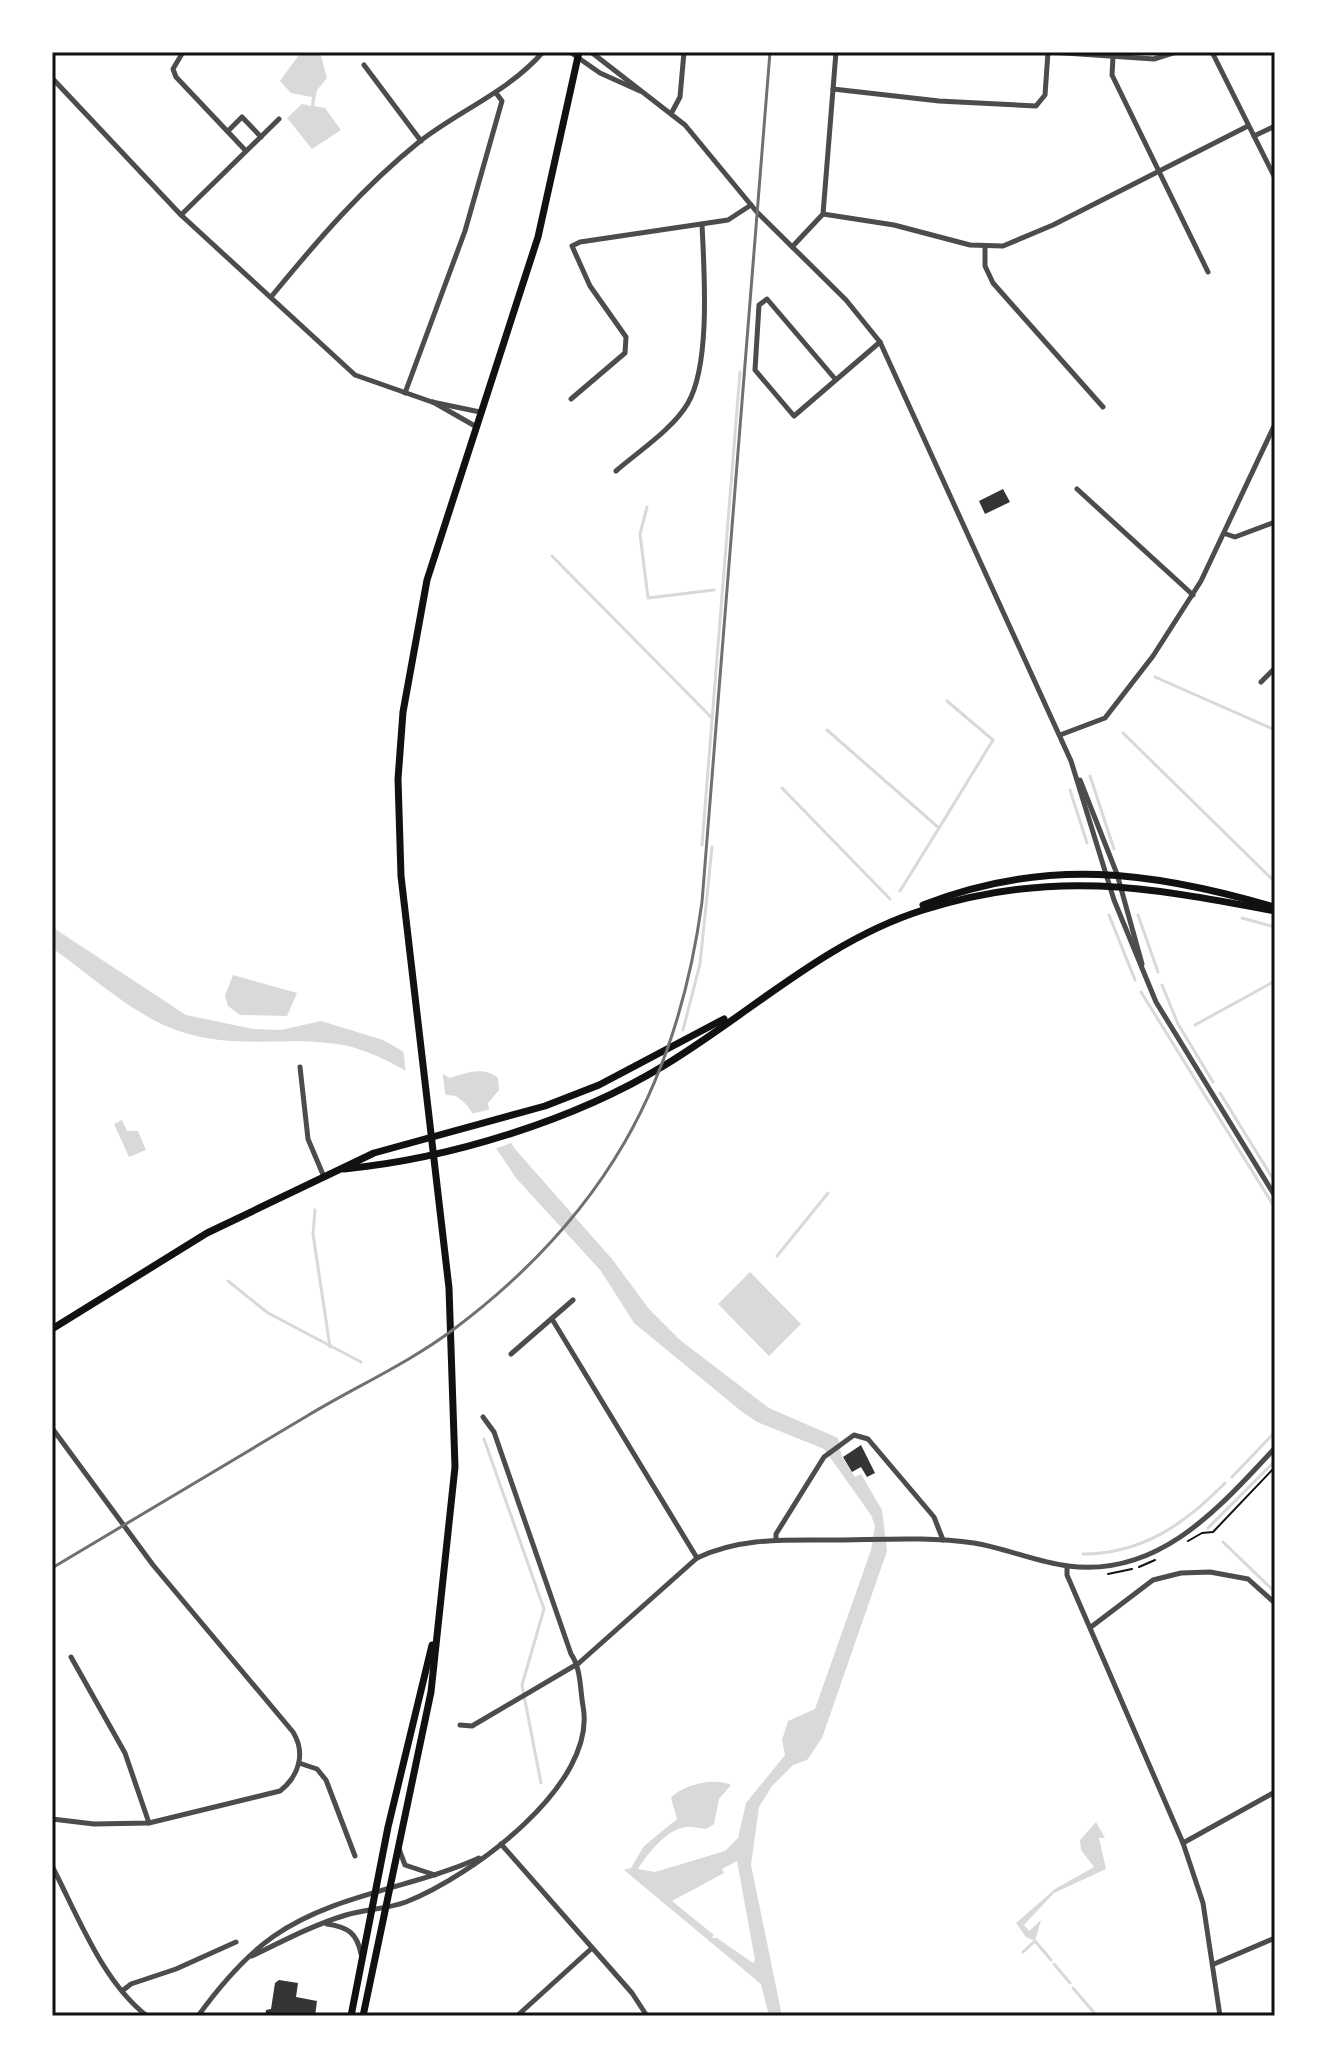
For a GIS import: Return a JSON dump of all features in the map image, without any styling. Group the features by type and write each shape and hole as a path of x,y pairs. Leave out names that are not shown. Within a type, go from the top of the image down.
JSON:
{"main road":[{"path":"363,2016 431,1692 455,1467 452,1331 399,848 402,725 412,644 427,580 538,237 579,55"},
{"path":"344,1169 377,1166 486,1139 612,1093 663,1066 836,948 920,907 973,889 1046,875 1105,873 1190,884 1275,909"},
{"path":"893,921 988,893 1042,886 1120,886 1275,909"},
{"path":"52,1329 207,1233 374,1153 499,1119 599,1085 754,1003"},
{"path":"351,2016 370,1910 440,1608"}],"street":[{"path":"183,52 173,69 176,77 246,151"},
{"path":"271,297 344,209 421,141 517,79 543,52"},
{"path":"570,52 648,95"},
{"path":"591,52 672,112 751,205 861,316 880,342 1088,795 1117,874 1146,976"},
{"path":"672,112 680,97 684,52"},
{"path":"792,247 823,214 836,52"},
{"path":"833,89 939,101 1036,106 1045,95 1049,52 1154,59 1176,52"},
{"path":"1212,52 1275,178"},
{"path":"1113,57 1112,75 1208,272"},
{"path":"364,65 421,141"},
{"path":"52,78 181,215 355,375 432,402 480,412"},
{"path":"405,393 465,231 502,101 496,93"},
{"path":"228,131 242,117 261,137"},
{"path":"181,215 279,119"},
{"path":"823,214 894,225 985,247 1003,246 1053,225 1248,126"},
{"path":"1254,136 1275,126"},
{"path":"571,399 625,353 627,346 626,337 590,286 572,246 580,242 728,220 751,205"},
{"path":"616,471 681,412 692,395 704,312 702,224"},
{"path":"985,247 985,266 993,283 1103,407"},
{"path":"836,380 767,299 759,305 755,370 794,416 836,380 880,342"},
{"path":"432,402 475,426"},
{"path":"1060,735 1092,724 1115,709 1193,595 1226,534 1243,488 1275,424"},
{"path":"1077,489 1193,595"},
{"path":"1226,534 1235,537 1275,522"},
{"path":"1261,682 1275,668"},
{"path":"1071,761 1109,885 1168,1024 1275,1196"},
{"path":"300,1067 308,1139 325,1178"},
{"path":"511,1354 573,1300"},
{"path":"552,1319 697,1558"},
{"path":"252,1956 322,1923 385,1908 458,1876 501,1844 553,1790 576,1760 584,1739 585,1713 579,1663 571,1654 494,1432 483,1417"},
{"path":"52,1428 153,1565 293,1732 300,1748 299,1763 292,1779 280,1791 149,1823 94,1824 52,1819"},
{"path":"776,1540 776,1534 826,1454 854,1435 868,1439 934,1517 943,1540"},
{"path":"460,1725 472,1726 579,1663 585,1653 697,1558 737,1543 776,1540 943,1540 975,1543 1067,1566 1122,1564 1146,1556 1198,1527 1275,1448"},
{"path":"1067,1566 1067,1575 1183,1843 1203,1903 1220,2016"},
{"path":"1091,1628 1153,1580 1181,1573 1210,1572 1248,1579 1275,1603"},
{"path":"71,1657 125,1753 149,1823"},
{"path":"299,1763 317,1769 326,1780 355,1856"},
{"path":"1183,1843 1275,1792"},
{"path":"501,1844 647,2016"},
{"path":"399,1848 405,1865 436,1875"},
{"path":"198,2016 252,1956 276,1935 305,1918 436,1875 486,1855"},
{"path":"52,1866 122,1991 147,2016"},
{"path":"322,1923 341,1926 352,1932 358,1939 361,1954"},
{"path":"1214,1964 1275,1938"},
{"path":"122,1991 236,1942"},
{"path":"517,2016 592,1948"}],"shaded area":[{"path":"301,52 320,52 327,78 317,90 314,106 325,108 341,130 312,149 287,118 302,104 311,106 312,97 291,93 280,81"},
{"path":"52,927 186,1015 253,1029 281,1030 321,1021 383,1040 450,1078 475,1072 492,1074 498,1078 499,1090 488,1103 489,1109 515,1149 612,1259 649,1309 680,1340 769,1408 838,1438 842,1457 855,1477 861,1474 882,1510 887,1551 822,1738 807,1760 793,1765 772,1786 759,1807 751,1865 782,2016 769,2016 761,1984 624,1870 631,1868 644,1846 677,1819 671,1798 683,1789 699,1784 716,1782 731,1785 719,1799 714,1824 706,1829 686,1827 672,1832 653,1849 638,1869 655,1872 725,1851 738,1838 746,1803 785,1755 782,1740 788,1721 815,1709 871,1550 875,1526 871,1515 824,1449 757,1422 634,1323 601,1271 516,1178 467,1105 456,1096 447,1095 394,1064 352,1047 317,1042 219,1040 179,1031 130,1006 52,948","holes":["737,1861 755,1960 753,1963 717,1938 712,1938 714,1935 672,1901 724,1873 722,1869"]},
{"path":"233,975 297,993 287,1016 240,1015 228,1006 225,996"},
{"path":"122,1120 127,1131 138,1131 146,1150 129,1157 114,1124"},
{"path":"750,1272 801,1324 769,1356 718,1304"},
{"path":"1096,1822 1105,1838 1099,1838 1106,1869 1054,1893 1024,1925 1029,1931 1041,1920 1035,1941 1026,1937 1016,1923 1055,1889 1094,1867 1081,1850 1080,1840"}],"pier":[{"path":"403,1047 442,1070 446,1099 406,1075"},
{"path":"492,1109 514,1142 494,1149 471,1114"}],"building":[{"path":"1003,489 1010,502 985,514 979,501"},
{"path":"861,1445 875,1473 867,1477 861,1467 852,1472 843,1457"},
{"path":"279,1980 298,1983 296,1997 317,2001 315,2016 265,2016 266,2010 271,2009 275,1983"}],"waterway":[{"path":"702,845 740,372"},
{"path":"647,507 640,534 648,598 714,590"},
{"path":"552,556 712,718"},
{"path":"1155,677 1275,730"},
{"path":"939,828 993,740 947,701"},
{"path":"827,730 939,828 900,891"},
{"path":"1123,733 1275,882"},
{"path":"1090,776 1114,849"},
{"path":"782,788 890,899"},
{"path":"1070,790 1087,843"},
{"path":"683,1030 700,964 712,847"},
{"path":"1109,915 1135,980"},
{"path":"1138,915 1158,972"},
{"path":"1242,918 1275,927"},
{"path":"1195,1025 1275,981"},
{"path":"1162,985 1178,1024 1213,1082"},
{"path":"1141,992 1275,1208"},
{"path":"1220,1093 1275,1182"},
{"path":"777,1256 828,1193"},
{"path":"315,1210 313,1234 330,1347"},
{"path":"228,1281 268,1313 361,1362"},
{"path":"1232,1477 1275,1432"},
{"path":"484,1439 544,1609 522,1685 541,1783"},
{"path":"1208,1528 1275,1461"},
{"path":"1083,1554 1124,1549 1161,1534 1194,1511 1225,1483"},
{"path":"1223,1542 1275,1592"},
{"path":"1023,1952 1035,1941 1051,1960"},
{"path":"1054,1964 1070,1983"},
{"path":"1073,1988 1097,2016"}],"railway":[{"path":"52,1568 400,1364 454,1329 506,1286 552,1241 591,1193 624,1142 652,1088 674,1031 690,969 702,902 770,52"}]}
